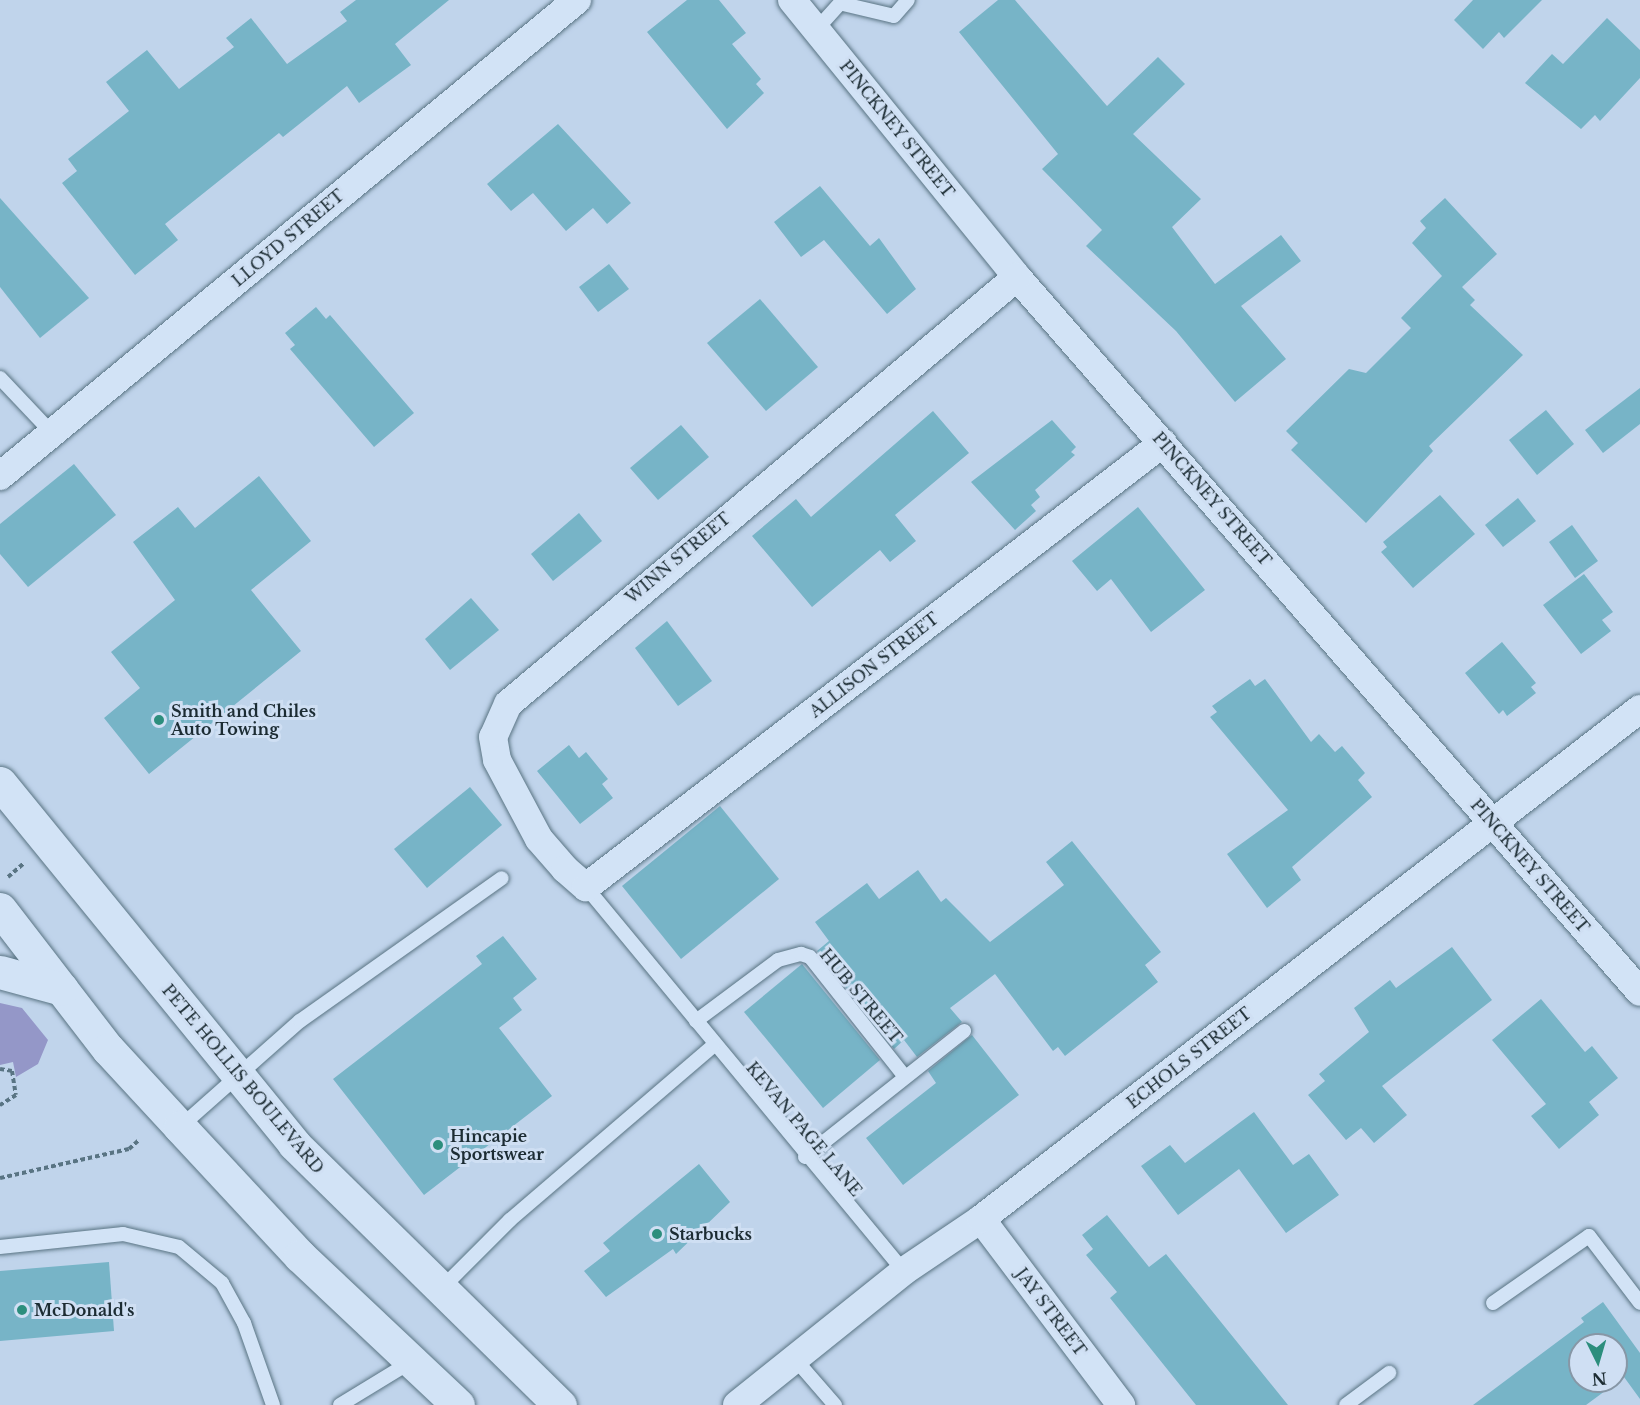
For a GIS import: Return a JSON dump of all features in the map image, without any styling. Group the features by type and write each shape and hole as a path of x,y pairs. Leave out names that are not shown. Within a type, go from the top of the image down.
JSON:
{"main road":[{"name":"PETE HOLLIS BOULEVARD","path":"0,783 294,1144 439,1291 560,1405"},
{"path":"0,909 62,989 180,1127 300,1256 458,1405"},
{"path":"0,972 62,989"}],"street":[{"name":"LLOYD STREET","path":"0,476 577,0"},
{"name":"PINCKNEY STREET","path":"792,0 1017,277 1640,992"},
{"name":"WINN STREET","path":"586,887 539,839 504,782 493,737 508,704 1017,277"},
{"name":"ALLISON STREET","path":"586,887 1163,443"},
{"name":"ECHOLS STREET","path":"737,1405 904,1271 981,1219 1640,709"},
{"name":"JAY STREET","path":"981,1219 1121,1405"}],"lane":[{"path":"816,30 843,2 894,16 908,0"},
{"path":"0,378 52,433"},
{"path":"180,1127 300,1021 502,878"},
{"name":"KEVAN PAGE LANE","path":"586,887 696,1021 713,1046 904,1271"},
{"name":"HUB STREET","path":"696,1021 778,960 801,954 810,957 905,1077"},
{"path":"805,1157 964,1031"},
{"path":"439,1291 510,1220 713,1046"},
{"path":"0,1247 123,1234 179,1247 222,1283 244,1323 273,1405"},
{"path":"1493,1304 1589,1236 1640,1303"},
{"path":"795,1359 835,1405"},
{"path":"340,1405 381,1384 412,1360"},
{"path":"1346,1405 1389,1373"}],"path":[{"path":"8,878 23,863"},
{"path":"0,1070 12,1071 16,1095 0,1105"},
{"path":"0,1178 129,1149 139,1140"}],"shaded area":[{"path":"0,1003 22,1008 48,1040 38,1064 16,1077 13,1062 0,1065"}],"building":[{"path":"356,0 449,0 395,44 411,65 359,103 347,86 283,137 279,133 165,224 178,240 135,275 62,183 77,171 68,159 129,111 106,82 147,50 179,89 234,47 226,38 251,18 287,64 347,21 340,12"},
{"path":"687,0 719,0 746,33 732,44 761,79 756,84 764,93 727,129 647,32"},
{"path":"998,0 1015,0 1107,106 1158,57 1185,84 1133,134 1201,199 1172,227 1215,284 1281,235 1301,261 1241,306 1286,359 1235,402 1176,331 1086,246 1102,230 1042,169 1058,154 959,32"},
{"path":"1473,0 1542,0 1504,38 1499,32 1483,49 1454,20"},
{"path":"1607,18 1640,50 1640,78 1600,121 1595,115 1581,129 1525,83 1552,54 1563,64"},
{"path":"558,124 631,203 607,224 593,208 566,231 533,193 511,211 487,184"},
{"path":"820,186 870,246 879,238 916,289 887,314 824,240 801,257 774,222"},
{"path":"0,198 89,298 40,338 0,287"},
{"path":"1445,198 1497,254 1462,287 1475,300 1470,305 1523,355 1429,446 1433,451 1366,523 1291,450 1298,443 1286,431 1349,369 1366,373 1411,328 1401,318 1442,276 1412,243 1426,228 1420,221"},
{"path":"609,264 629,289 598,312 579,287"},
{"path":"760,299 818,367 766,411 707,343"},
{"path":"316,307 326,319 330,315 414,413 374,447 290,349 295,345 285,333"},
{"path":"1640,388 1640,424 1603,453 1585,430"},
{"path":"1546,410 1574,444 1537,475 1509,440"},
{"path":"933,411 969,453 895,515 916,541 890,562 880,550 812,607 752,536 796,499 811,517"},
{"path":"1052,420 1076,447 1071,452 1075,455 1035,490 1040,497 1031,505 1036,511 1015,530 971,482"},
{"path":"681,425 709,457 658,500 630,468"},
{"path":"74,464 116,515 28,587 0,554 0,524"},
{"path":"259,476 311,541 251,590 301,651 149,774 104,718 140,688 111,652 175,600 133,542 178,507 195,528"},
{"path":"1440,495 1475,534 1413,588 1381,552 1387,547 1383,542"},
{"path":"1518,498 1536,521 1503,547 1485,525"},
{"path":"1138,507 1205,590 1151,632 1111,579 1097,591 1072,561"},
{"path":"579,513 602,541 553,581 531,554"},
{"path":"1572,525 1598,561 1575,578 1549,542"},
{"path":"1584,574 1613,612 1602,620 1611,631 1581,654 1543,605"},
{"path":"471,598 499,630 450,670 425,639"},
{"path":"667,621 712,681 678,706 635,648"},
{"path":"1502,642 1536,683 1531,687 1536,693 1507,716 1503,710 1499,714 1465,673"},
{"path":"1250,679 1255,686 1265,679 1311,742 1319,734 1335,752 1342,746 1365,773 1358,780 1372,797 1292,867 1301,880 1267,908 1227,854 1288,810 1210,717 1217,712 1212,706"},
{"path":"569,745 579,758 586,752 608,779 602,784 613,798 580,824 537,771"},
{"path":"470,787 502,825 427,888 394,849"},
{"path":"720,806 779,879 681,959 622,886"},
{"path":"1072,841 1161,952 1145,965 1158,982 1065,1056 1058,1047 1053,1051 995,974 950,1008 962,1022 917,1057 904,1040 894,1049 817,951 829,941 815,922 867,883 879,899 918,870 941,902 946,898 990,942 1064,885 1046,862"},
{"path":"503,936 537,979 513,998 522,1010 499,1028 552,1096 424,1195 333,1079 482,964 476,956"},
{"path":"1452,947 1492,1000 1382,1086 1407,1115 1374,1143 1361,1128 1346,1140 1308,1095 1325,1081 1319,1074 1369,1032 1354,1008 1390,980 1396,988"},
{"path":"802,964 880,1060 823,1108 744,1012"},
{"path":"1541,999 1585,1052 1592,1046 1618,1078 1589,1102 1599,1115 1559,1149 1531,1116 1546,1104 1492,1040"},
{"path":"972,1035 1019,1095 903,1185 866,1138 936,1083 928,1071"},
{"path":"1254,1112 1293,1165 1309,1154 1339,1195 1286,1233 1239,1169 1178,1215 1141,1166 1170,1145 1185,1163"},
{"name":"Starbucks","path":"699,1164 730,1202 676,1254 673,1249 606,1297 584,1271 610,1251 603,1243"},
{"path":"1107,1215 1149,1267 1166,1254 1288,1405 1196,1405 1110,1298 1117,1292 1086,1255 1093,1249 1082,1235"},
{"path":"109,1262 114,1331 0,1341 0,1271"},
{"path":"1603,1302 1625,1333 1569,1333 1584,1322 1581,1318"},
{"path":"1568,1334 1568,1393 1602,1393 1586,1405 1473,1405"},
{"path":"1628,1336 1640,1353 1640,1399 1628,1382"}],"place":[{"name":"Smith and Chiles Auto Towing","path":"159,720"},
{"name":"Hincapie Sportswear","path":"438,1145"},
{"name":"Starbucks","path":"657,1234"},
{"name":"McDonald's","path":"22,1310"}]}
